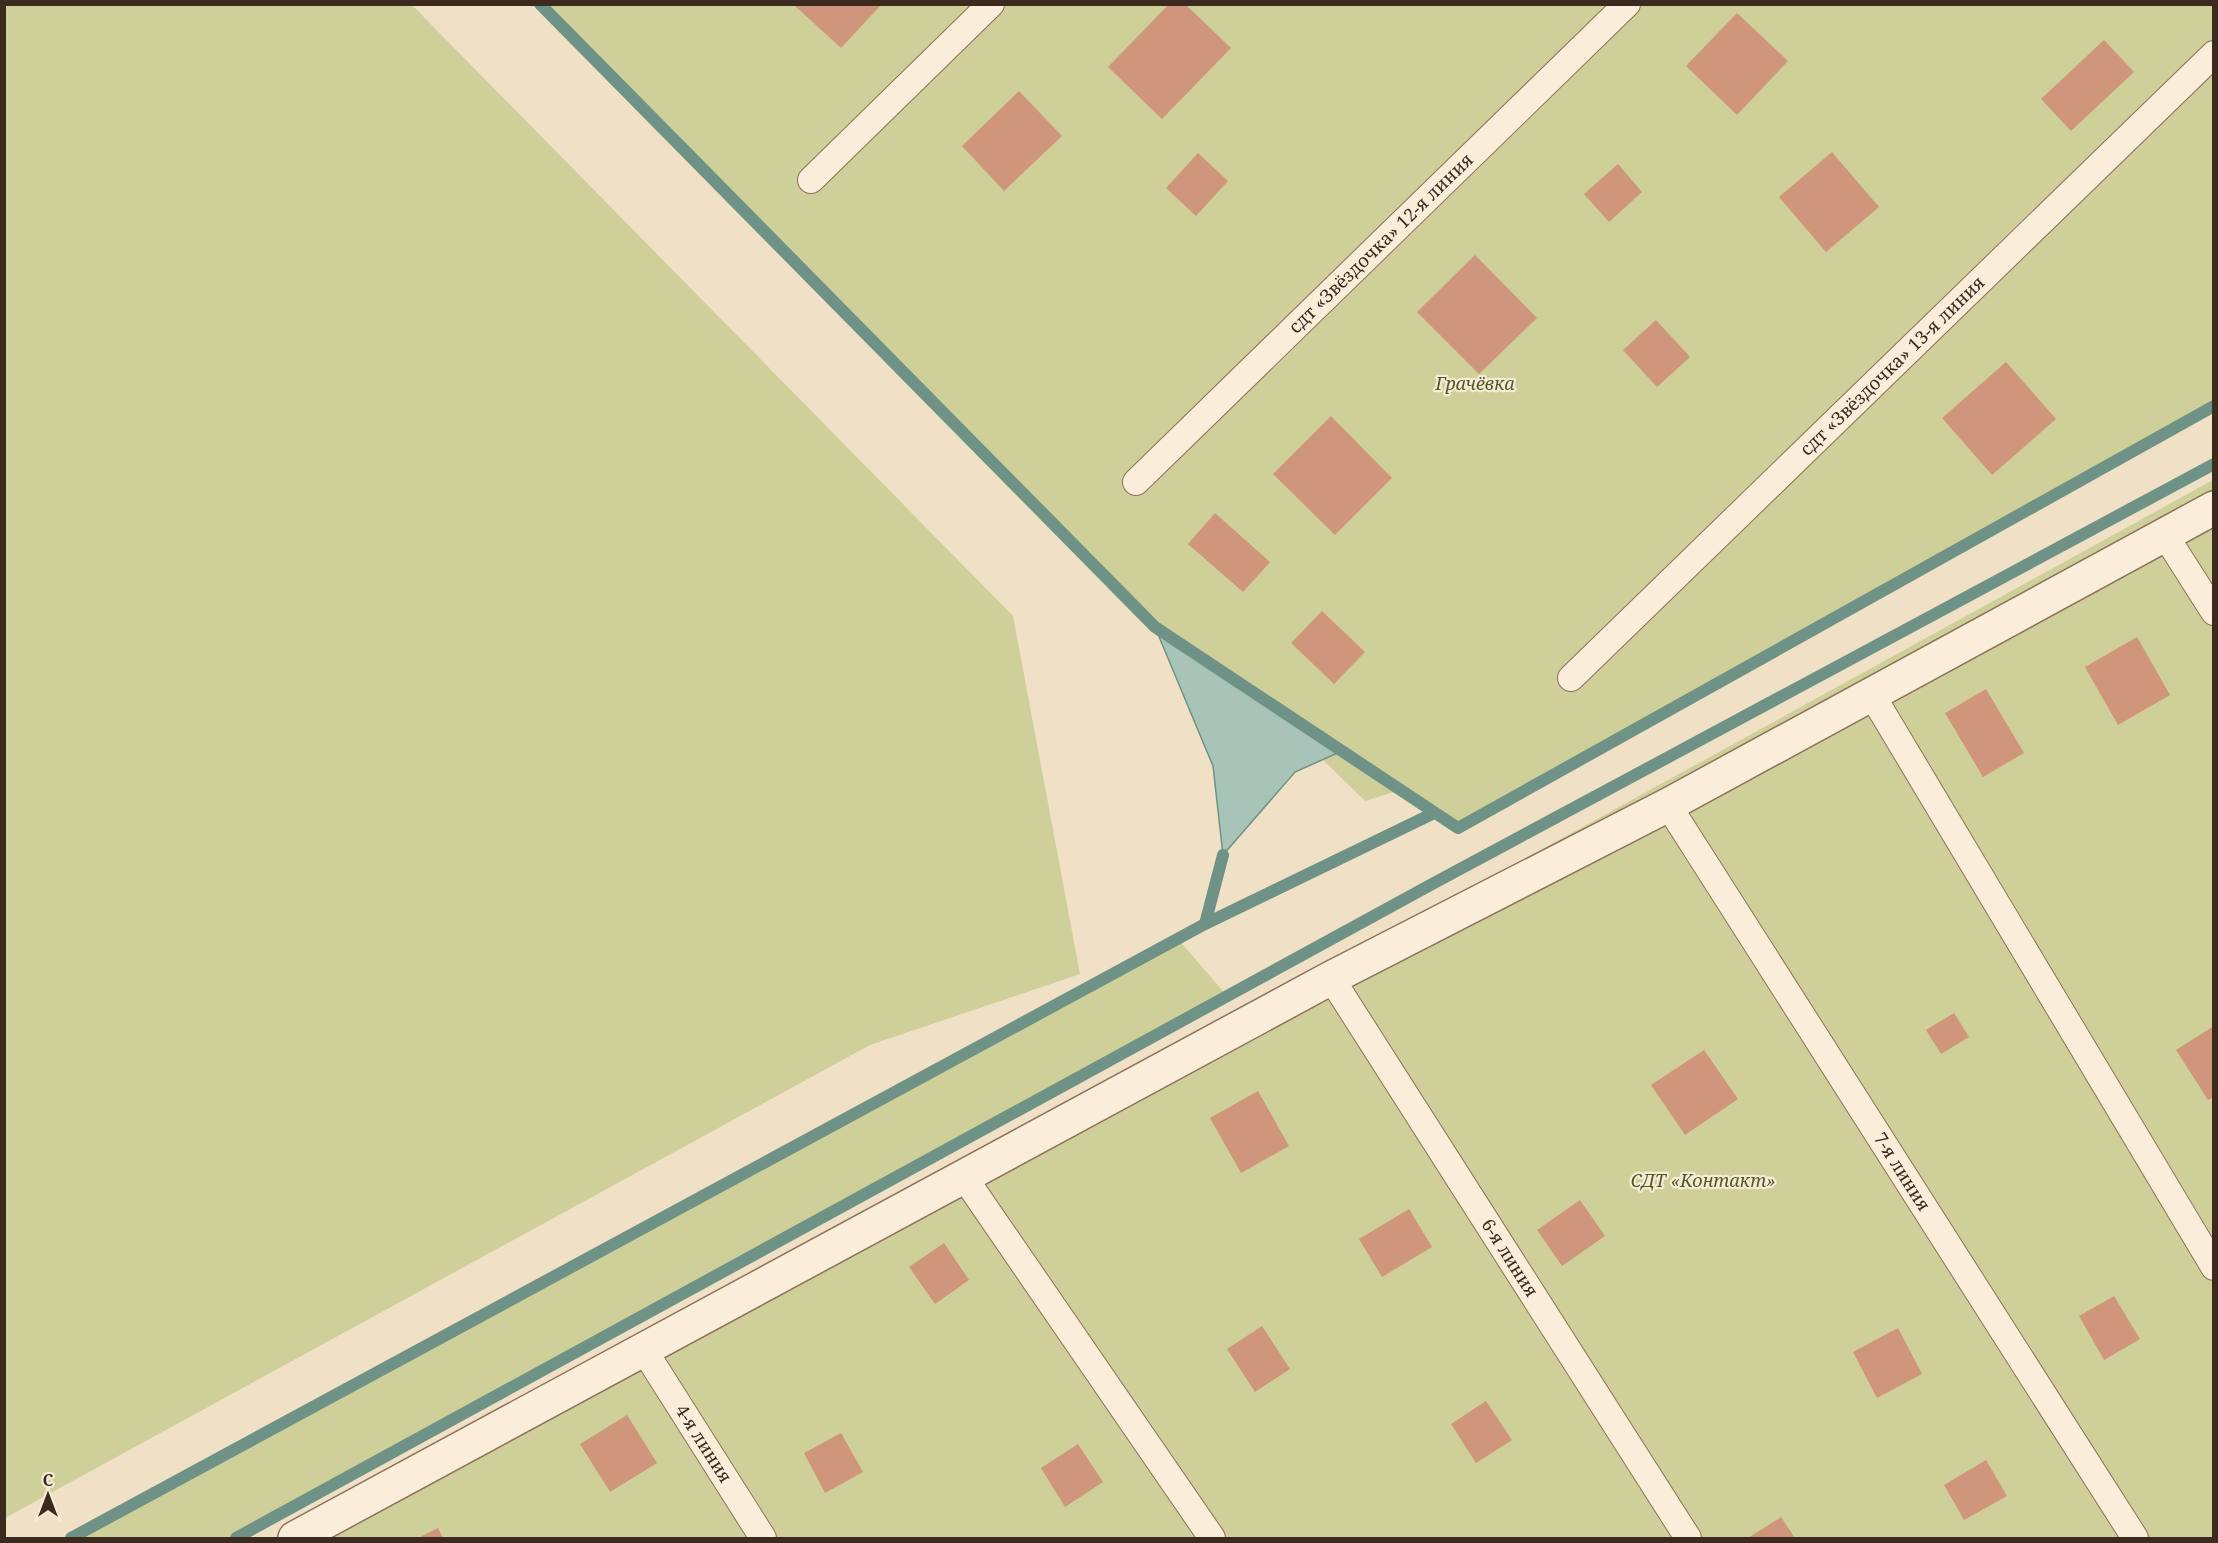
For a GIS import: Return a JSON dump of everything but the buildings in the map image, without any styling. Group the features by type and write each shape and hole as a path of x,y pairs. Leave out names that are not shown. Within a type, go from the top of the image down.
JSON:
{"street":[{"path":"308,1535 644,1350 1331,978 1668,805 2214,508"}],"lane":[{"path":"811,180 991,4"},
{"name":"сдт «Звёздочка» 12-я линия","path":"1136,482 1627,4"},
{"name":"сдт «Звёздочка» 13-я линия","path":"1571,678 2214,54"},
{"path":"2165,535 2214,612"},
{"path":"1872,695 2214,1267"},
{"name":"7-я линия","path":"1668,805 2135,1539"},
{"name":"6-я линия","path":"1331,978 1688,1539"},
{"path":"964,1177 1212,1539"},
{"name":"4-я линия","path":"644,1350 763,1539"}],"green space":[{"path":"5,4 412,5 1013,616 1080,974 870,1045 5,1518"},
{"name":"Грачёвка","path":"540,5 2213,5 2213,406 1458,828 1400,790 1365,801 1255,693 1155,627"},
{"name":"СДТ «Контакт»","path":"2213,480 2213,1538 288,1538 373,1493"},
{"path":"1178,939 1227,996 236,1538 71,1538"}],"shaded area":[{"path":"1155,627 1342,751 1295,772 1223,855 1213,766"}],"waterway":[{"path":"540,4 1155,627 1458,828 2214,406"},
{"path":"236,1538 1434,883 2214,464"},
{"path":"71,1538 1205,924 1434,813"},
{"path":"1205,924 1223,855"}]}
